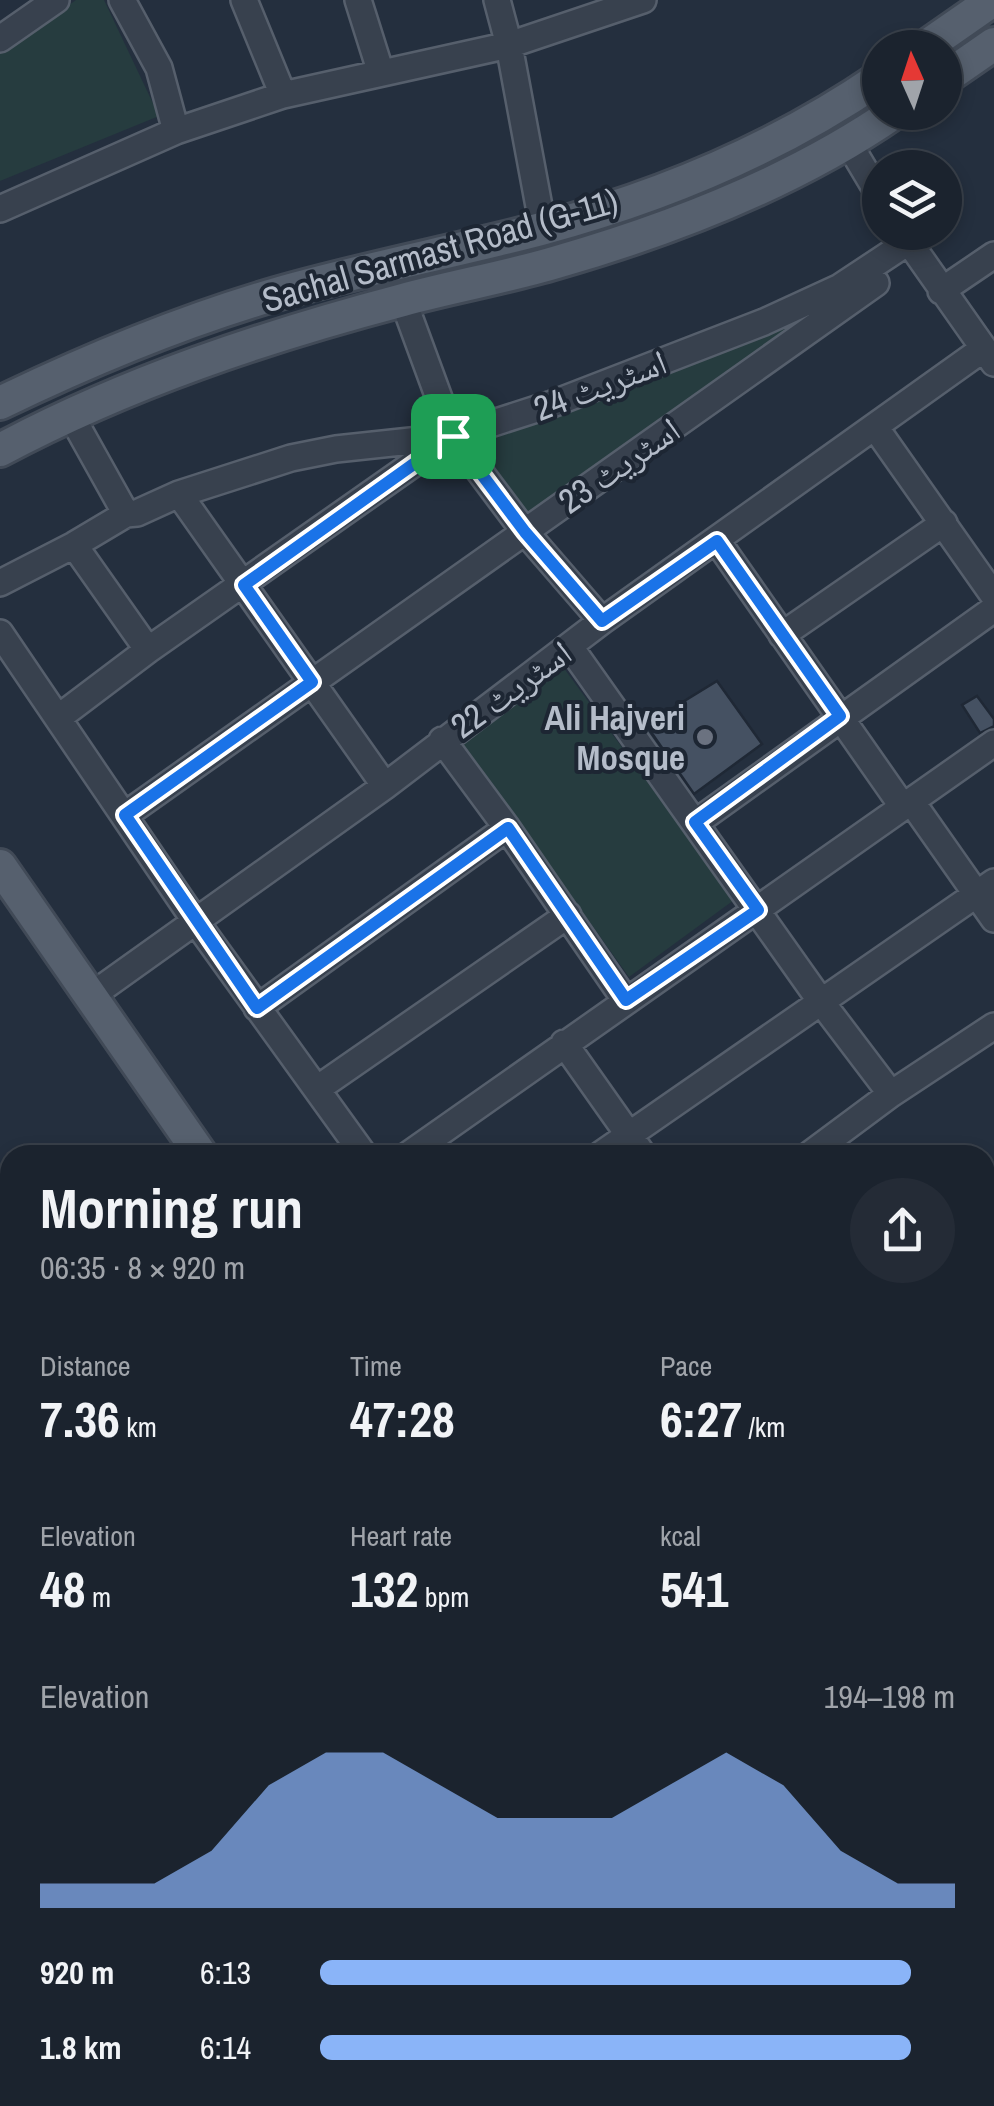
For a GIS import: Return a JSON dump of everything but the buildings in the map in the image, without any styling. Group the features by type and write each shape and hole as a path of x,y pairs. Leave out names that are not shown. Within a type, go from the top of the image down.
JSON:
{"main road":[{"path":"950,30 992,0"},
{"path":"962,66 994,44"},
{"name":"Sachal Sarmast Road (G-11)","path":"0,403 152,335 275,294 543,228 662,190 782,138 862,91"},
{"name":"Sachal Sarmast Road (G-11)","path":"0,450 60,418 206,358 403,300 630,240 803,168 869,130"},
{"path":"543,228 554,263"},
{"path":"0,866 194,1145"}],"street":[{"path":"0,39 56,0"},
{"path":"122,0 159,68 176,131"},
{"path":"244,0 283,95"},
{"path":"358,0 381,72"},
{"path":"496,0 509,45 543,228"},
{"path":"0,210 176,131 283,95 509,45 643,0"},
{"path":"849,144 862,166"},
{"name":"اسٹریٹ 24","path":"58,718 148,650 453,436 552,404 764,322 840,287 898,250"},
{"name":"اسٹریٹ 23","path":"125,815 525,532 900,250"},
{"path":"914,250 988,356"},
{"path":"941,291 994,255"},
{"path":"403,300 453,436 525,532 602,621"},
{"name":"اسٹریٹ 22","path":"91,996 385,786 602,621 875,427 988,356"},
{"path":"875,427 994,596"},
{"path":"78,428 126,514"},
{"path":"0,583 126,514 179,494 291,458 453,436"},
{"path":"179,494 385,786"},
{"path":"782,634 944,524"},
{"path":"717,541 907,804 985,888 994,919"},
{"path":"74,545 148,650"},
{"path":"695,822 994,609"},
{"path":"0,633 196,922 357,1145"},
{"path":"570,647 822,1002 892,1094"},
{"path":"442,740 508,828 626,1000"},
{"path":"422,1145 994,743"},
{"path":"257,1008 508,828"},
{"path":"564,1043 636,1145 822,1002 985,888"},
{"path":"318,1089 568,915"},
{"path":"823,1145 994,1026"}],"green space":[{"path":"76,0 104,0 159,116 0,181 0,53"},
{"path":"912,254 526,527 461,438"},
{"path":"563,667 734,900 629,977 457,736"}],"place":[{"name":"Ali Hajveri Mosque","path":"705,737"}],"route":[{"path":"453,436 525,532 602,621 717,541 840,716 695,822 758,910 626,1000 508,828 257,1008 125,815 312,682 244,585 453,436"}]}
